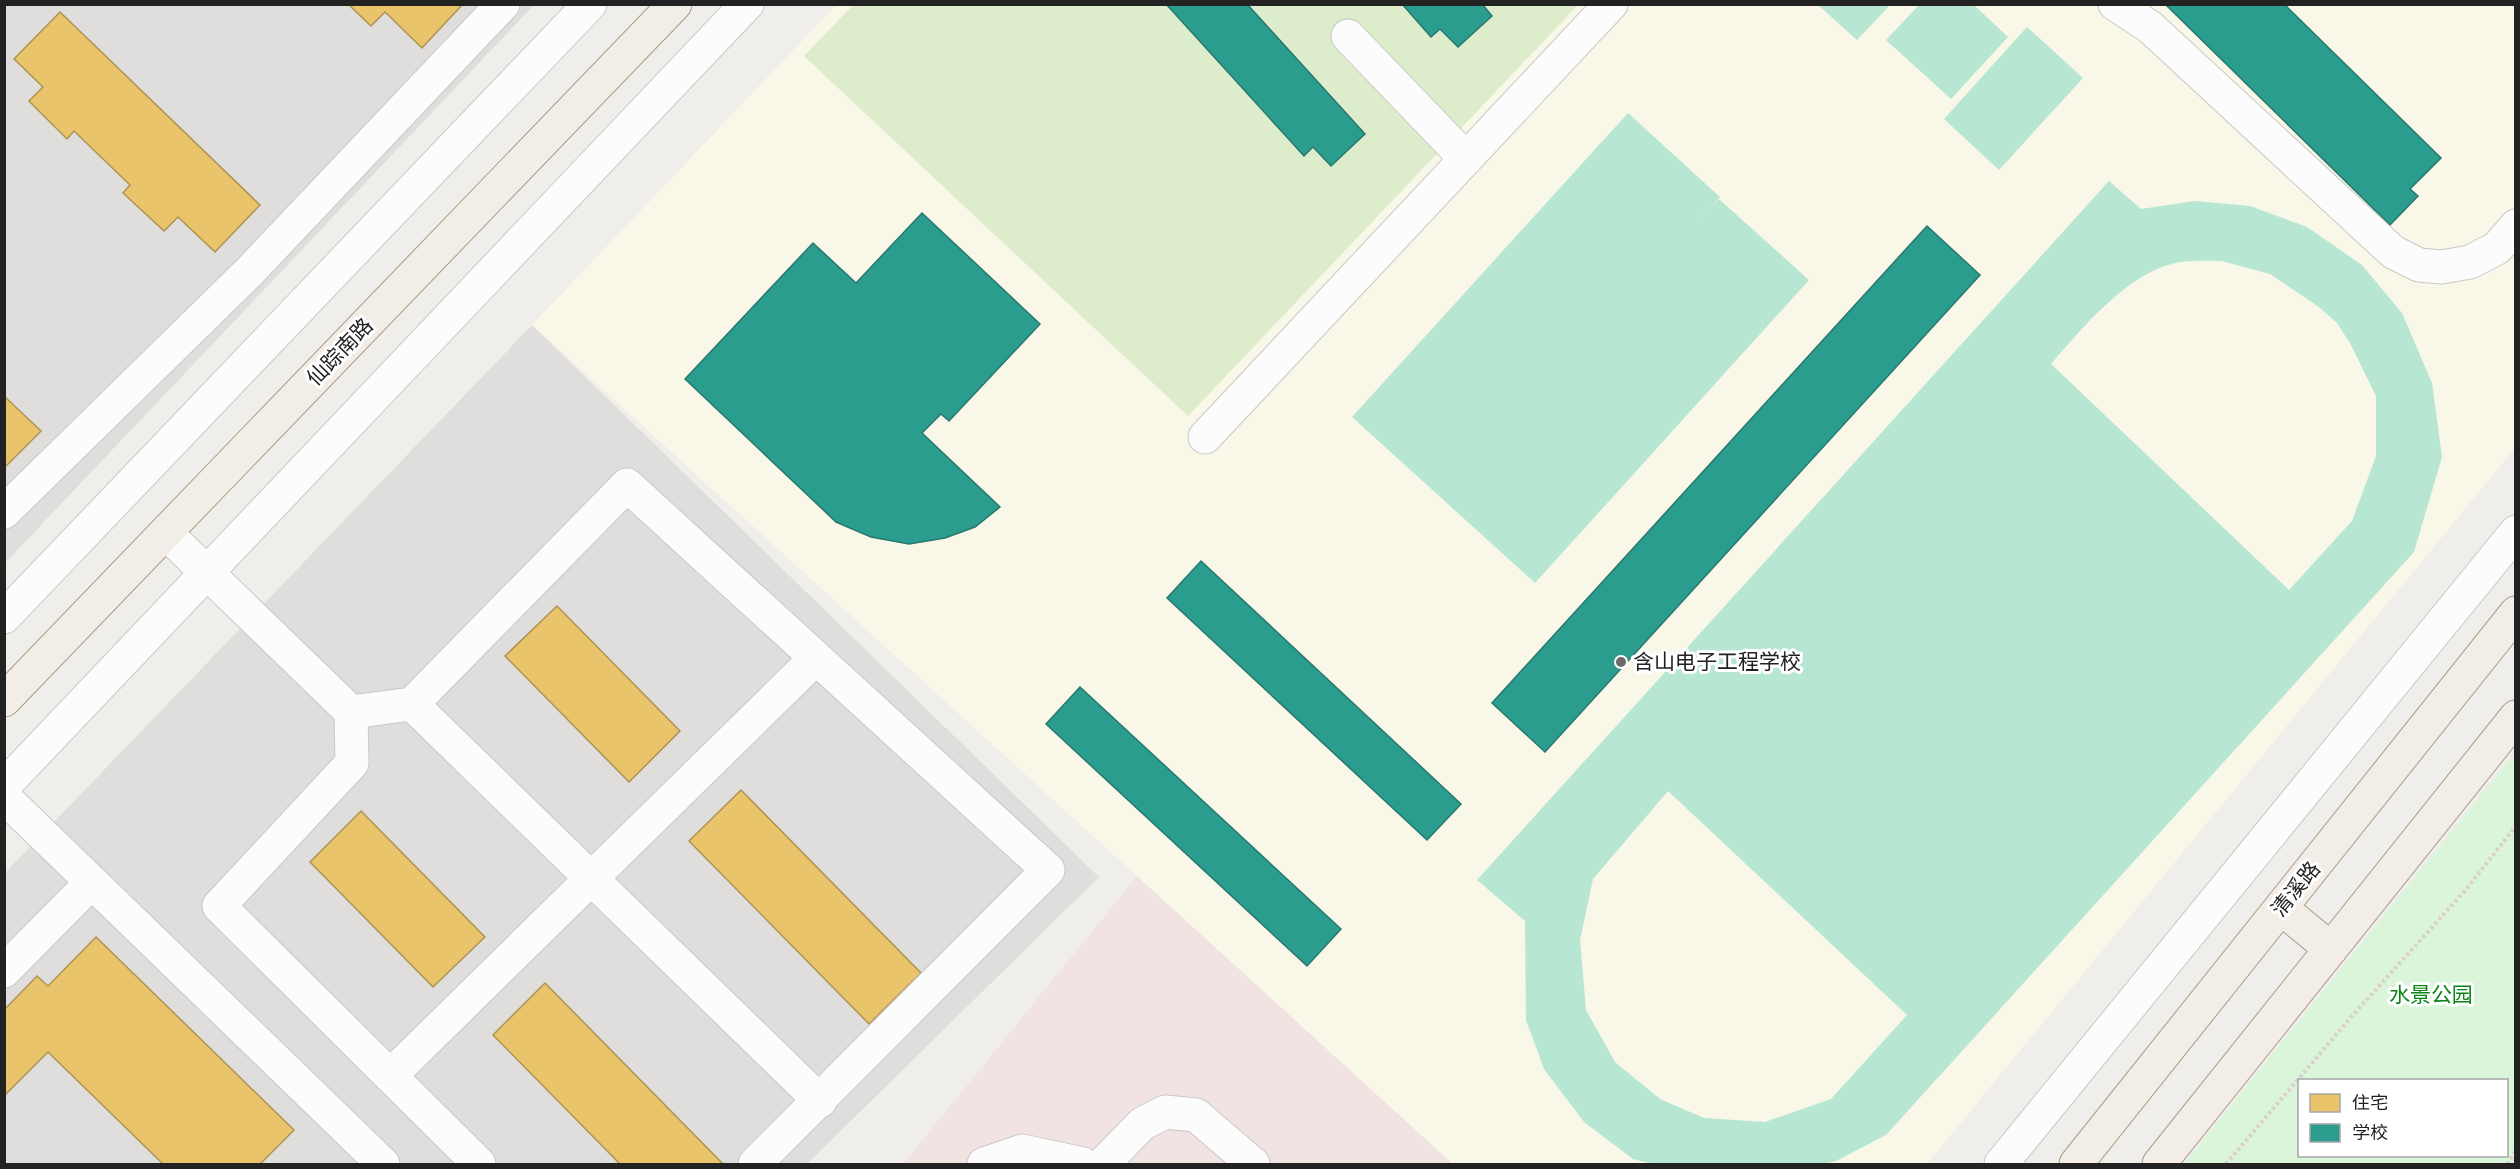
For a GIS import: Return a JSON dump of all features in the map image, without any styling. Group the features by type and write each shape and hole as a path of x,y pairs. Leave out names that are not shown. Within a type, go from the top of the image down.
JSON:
{"main road":[{"name":"仙踪南路","path":"4,700 675,4"},
{"name":"清溪路","path":"2076,1164 2516,613"},
{"path":"2159,1164 2516,717"},
{"path":"2281,908 2331,949"}],"street":[{"path":"4,512 250,271 502,4"},
{"path":"4,617 590,4"},
{"path":"4,786 747,4"},
{"path":"1205,437 1611,4"},
{"path":"2115,4 2150,27 2393,252 2419,265 2442,267 2470,262 2497,248 2516,226"},
{"path":"1348,36 1466,159"},
{"path":"351,712 412,704 627,484 1048,870 755,1164"},
{"path":"166,532 351,712 352,764 219,906 479,1164"},
{"path":"2001,1164 2516,532"},
{"path":"390,1076 816,658"},
{"path":"412,704 820,1101"},
{"path":"4,797 383,1164"},
{"path":"4,971 92,882"},
{"path":"1103,1164 1142,1124 1165,1112 1196,1115 1253,1164"},
{"path":"984,1164 1022,1151 1083,1164"}],"path":[{"path":"2298,1079 2463,893 2516,826"},
{"path":"2226,1164 2298,1079"},
{"path":"2506,1164 2516,1151"}],"shaded area":[{"path":"5,5 534,5 5,563"},
{"name":"含山电子工程学校","path":"836,5 2515,5 2515,448 1927,1164 1453,1164 532,325"},
{"path":"532,325 1099,877 807,1164 5,1164 4,874"},
{"path":"1137,876 1453,1164 903,1164"}],"green space":[{"path":"853,5 1578,5 1188,416 804,56"},
{"path":"1818,5 1890,5 1857,40"},
{"path":"1919,5 1974,5 2008,37 1951,99 1886,40"},
{"path":"2027,27 2083,78 1999,170 1944,119"},
{"path":"1628,113 1720,197 1699,221 1719,199 1809,280 1535,583 1352,417"},
{"path":"2109,181 2141,209 2195,201 2250,206 2307,227 2362,265 2402,313 2432,383 2442,457 2414,552 1886,1135 1836,1161 1822,1164 1653,1164 1633,1159 1584,1122 1544,1069 1526,1020 1525,921 1477,880","holes":["2222,261 2270,274 2319,307 2337,323 2351,345 2376,396 2376,456 2352,521 2289,590 2051,364 2091,319 2140,278 2175,263","1668,791 1907,1015 1831,1099 1765,1122 1704,1118 1660,1099 1615,1062 1586,1010 1580,940 1593,879"]},
{"name":"水景公园","path":"2515,753 2515,1164 2184,1164"}],"building: 住宅":[{"path":"348,4 463,4 422,48 385,12 371,26"},
{"path":"60,12 260,205 215,252 178,217 164,231 123,193 130,185 74,131 67,139 29,101 43,87 14,59"},
{"path":"4,396 41,431 4,468"},
{"path":"557,606 680,731 629,782 505,656"},
{"path":"741,790 921,973 869,1024 689,841"},
{"path":"361,811 485,937 433,987 310,862"},
{"path":"96,937 294,1130 260,1164 163,1164 48,1052 4,1096 4,1010 37,976 48,986"},
{"path":"545,983 723,1164 620,1164 493,1035"}],"building: 学校":[{"path":"1166,4 1247,4 1365,134 1331,166 1313,147 1304,156"},
{"path":"1402,4 1482,4 1492,16 1458,47 1440,29 1431,37"},
{"path":"2165,4 2284,4 2441,158 2410,189 2418,196 2390,225"},
{"path":"922,213 1040,324 949,421 941,414 922,433 1000,507 975,527 945,538 909,544 871,537 836,522 685,379 813,243 856,283"},
{"path":"1927,226 1980,275 1545,752 1492,703"},
{"path":"1201,561 1461,804 1427,840 1167,598"},
{"path":"1080,687 1341,929 1307,966 1046,724"}],"place":[{"name":"含山电子工程学校","path":"1621,662"}]}
